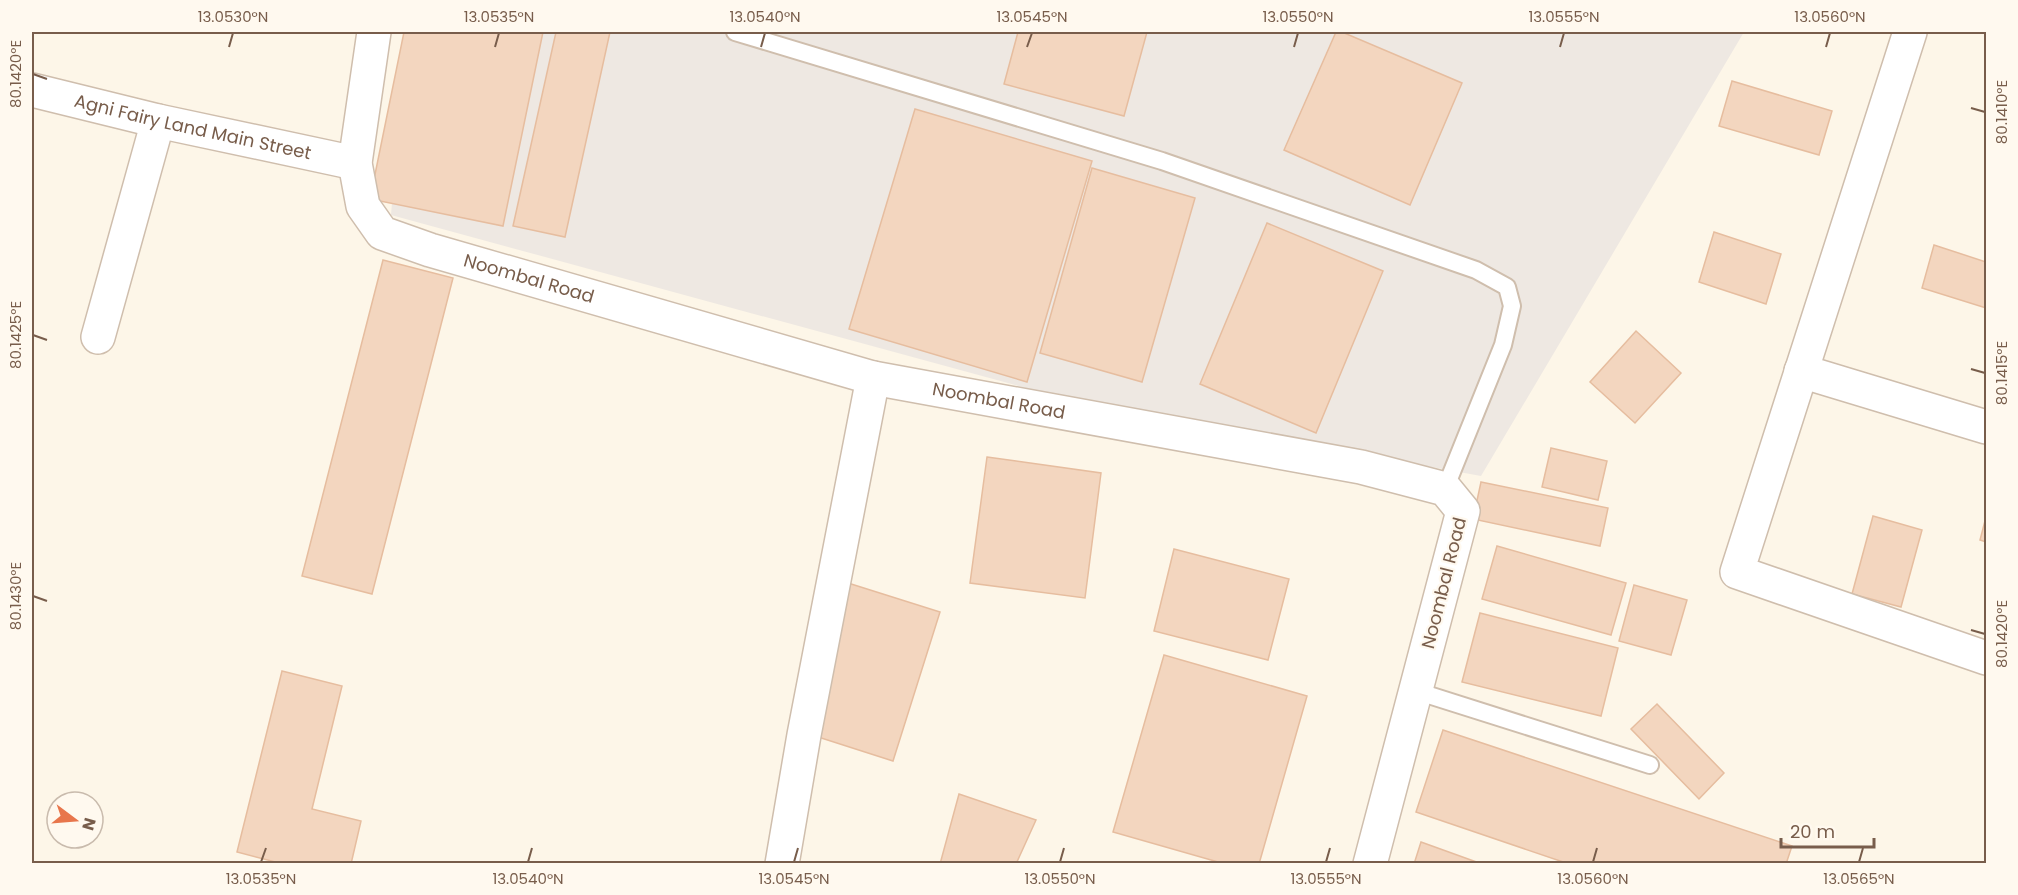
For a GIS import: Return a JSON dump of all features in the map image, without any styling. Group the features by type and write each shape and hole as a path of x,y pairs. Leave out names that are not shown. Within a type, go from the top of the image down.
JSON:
{"street":[{"name":"Noombal Road","path":"374,32 355,163 363,206 382,233 430,250 873,378 1361,467 1445,489 1463,511 1370,864"},
{"path":"1910,32 1737,572 1986,658"},
{"name":"Agni Fairy Land Main Street","path":"32,90 158,121 355,163"},
{"path":"98,337 158,121"},
{"path":"1801,371 1986,427"},
{"path":"782,864 804,735 873,378"}],"lane":[{"path":"735,32 1162,161 1476,270 1507,287 1512,306 1503,345 1445,489"},
{"path":"1416,691 1650,765"}],"shaded area":[{"path":"406,32 1744,32 1481,476 1081,403 391,215"}],"building":[{"path":"404,32 543,32 503,226 370,199"},
{"path":"556,32 610,32 565,237 513,226"},
{"path":"1018,32 1147,32 1124,116 1004,84"},
{"path":"1336,32 1342,32 1462,83 1410,205 1284,150"},
{"path":"1732,81 1832,111 1819,155 1719,126"},
{"path":"915,109 1092,161 1027,382 849,329"},
{"path":"1092,168 1195,198 1142,382 1040,353"},
{"path":"1267,223 1383,271 1316,433 1200,384"},
{"path":"1714,232 1781,254 1766,304 1699,282"},
{"path":"1934,245 1986,262 1986,308 1922,288"},
{"path":"383,260 453,278 372,594 302,576"},
{"path":"1636,331 1681,373 1635,423 1590,382"},
{"path":"1551,448 1607,461 1598,500 1542,487"},
{"path":"987,457 1101,473 1085,598 970,583"},
{"path":"1481,482 1608,508 1600,546 1473,519"},
{"path":"1873,516 1922,530 1901,607 1852,594"},
{"path":"1986,517 1986,542 1980,540"},
{"path":"1497,546 1626,583 1611,635 1482,599"},
{"path":"1174,549 1289,579 1268,660 1154,631"},
{"path":"848,583 940,612 893,761 815,736 831,682 823,680"},
{"path":"1634,585 1687,600 1671,655 1619,641"},
{"path":"1480,613 1618,648 1601,716 1462,682"},
{"path":"1164,655 1307,696 1259,864 1225,864 1113,832"},
{"path":"282,671 342,686 312,809 361,821 351,864 283,864 237,852"},
{"path":"1657,704 1724,773 1699,799 1631,729"},
{"path":"1443,730 1792,846 1786,864 1569,864 1416,812"},
{"path":"959,794 1036,820 1016,864 940,864"},
{"path":"1421,842 1482,864 1414,864"}]}
